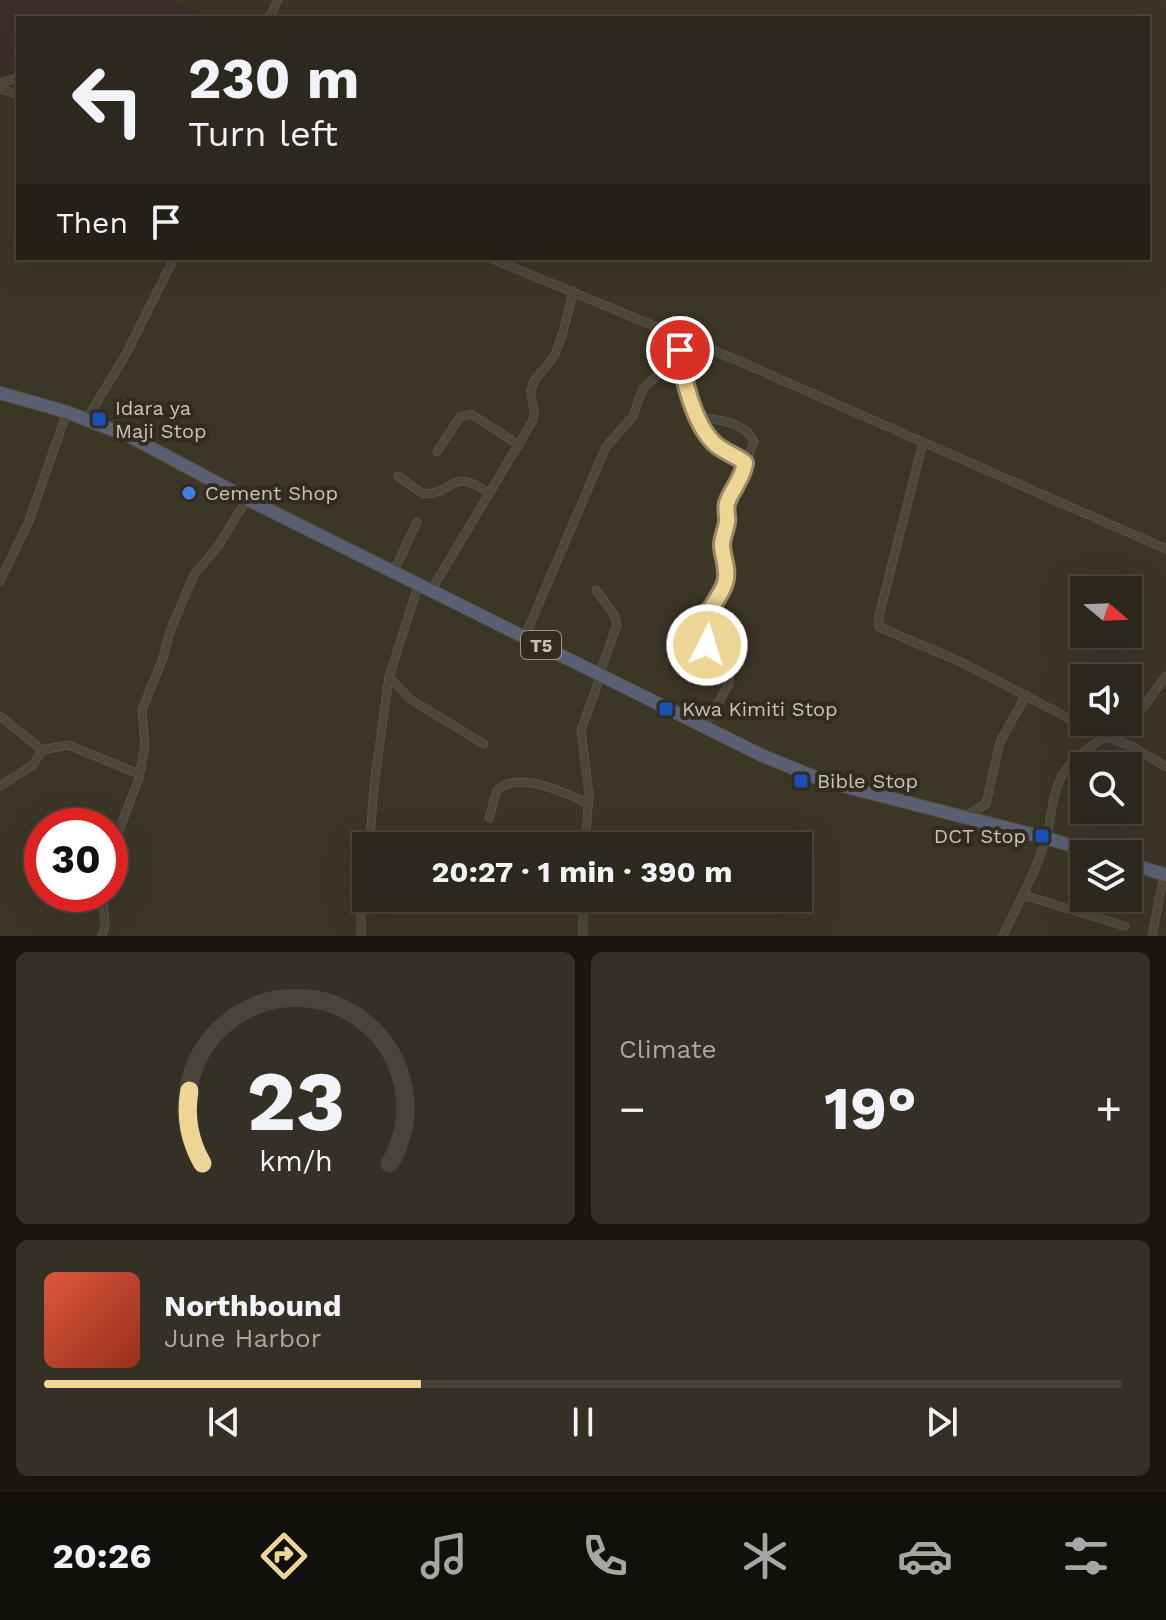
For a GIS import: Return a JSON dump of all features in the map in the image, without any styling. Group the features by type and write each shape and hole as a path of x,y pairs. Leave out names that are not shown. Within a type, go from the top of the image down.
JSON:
{"highway":[{"name":"T5","path":"0,393 67,412 131,437 247,499 761,755 827,782 1070,845"},
{"path":"1142,868 1165,875"}],"street":[{"path":"86,420 126,354 173,260"},
{"path":"495,260 657,326 1166,549"},
{"path":"432,589 536,414 531,391 538,375 547,368 557,351 573,291"},
{"path":"525,636 598,464 612,438 632,418 645,385 655,378 667,350 657,326"},
{"path":"666,342 680,350 682,370 697,417 712,441 745,463"},
{"path":"0,581 29,521 67,412"},
{"path":"437,452 460,417 466,414 471,414 519,445"},
{"path":"697,417 724,421 754,438 726,510 722,549 728,573 702,624 703,638 729,671 729,684 704,727"},
{"path":"923,442 903,514 879,627 953,658 1106,737 1133,747 1166,767"},
{"path":"398,476 428,495 455,482 468,481 489,494"},
{"path":"128,808 145,745 142,710 163,658 170,631 189,583 218,546 247,499"},
{"path":"394,571 417,522"},
{"path":"370,832 389,677 419,583"},
{"path":"586,832 589,804 581,730 617,622 596,590"},
{"path":"1142,709 1166,676"},
{"path":"389,677 410,699 484,744"},
{"path":"961,818 986,804 1000,742 1026,695"},
{"path":"0,716 42,750"},
{"path":"1003,936 1046,838 1054,796 1065,771 1086,750 1106,737"},
{"path":"0,786 33,765 42,750 68,745 139,774"},
{"path":"489,818 497,790 509,783 551,787 589,804"},
{"path":"1152,936 1165,875"},
{"path":"1023,895 1125,926"},
{"path":"104,912 108,936"},
{"path":"361,936 364,912"},
{"path":"583,912 583,936"},
{"path":"102,936 105,927"}],"shaded area":[{"path":"0,0 175,0 200,16 16,16 16,73 0,75"}],"place":[{"name":"Idara ya Maji Stop","path":"99,419"},
{"name":"Cement Shop","path":"189,493"},
{"name":"Kwa Kimiti Stop","path":"666,709"},
{"name":"Bible Stop","path":"801,781"},
{"name":"DCT Stop","path":"1042,836"}],"route":[{"path":"680,350 682,370 705,433 718,447 745,463 727,502 722,549 728,573 721,594 702,624 707,645"}]}
